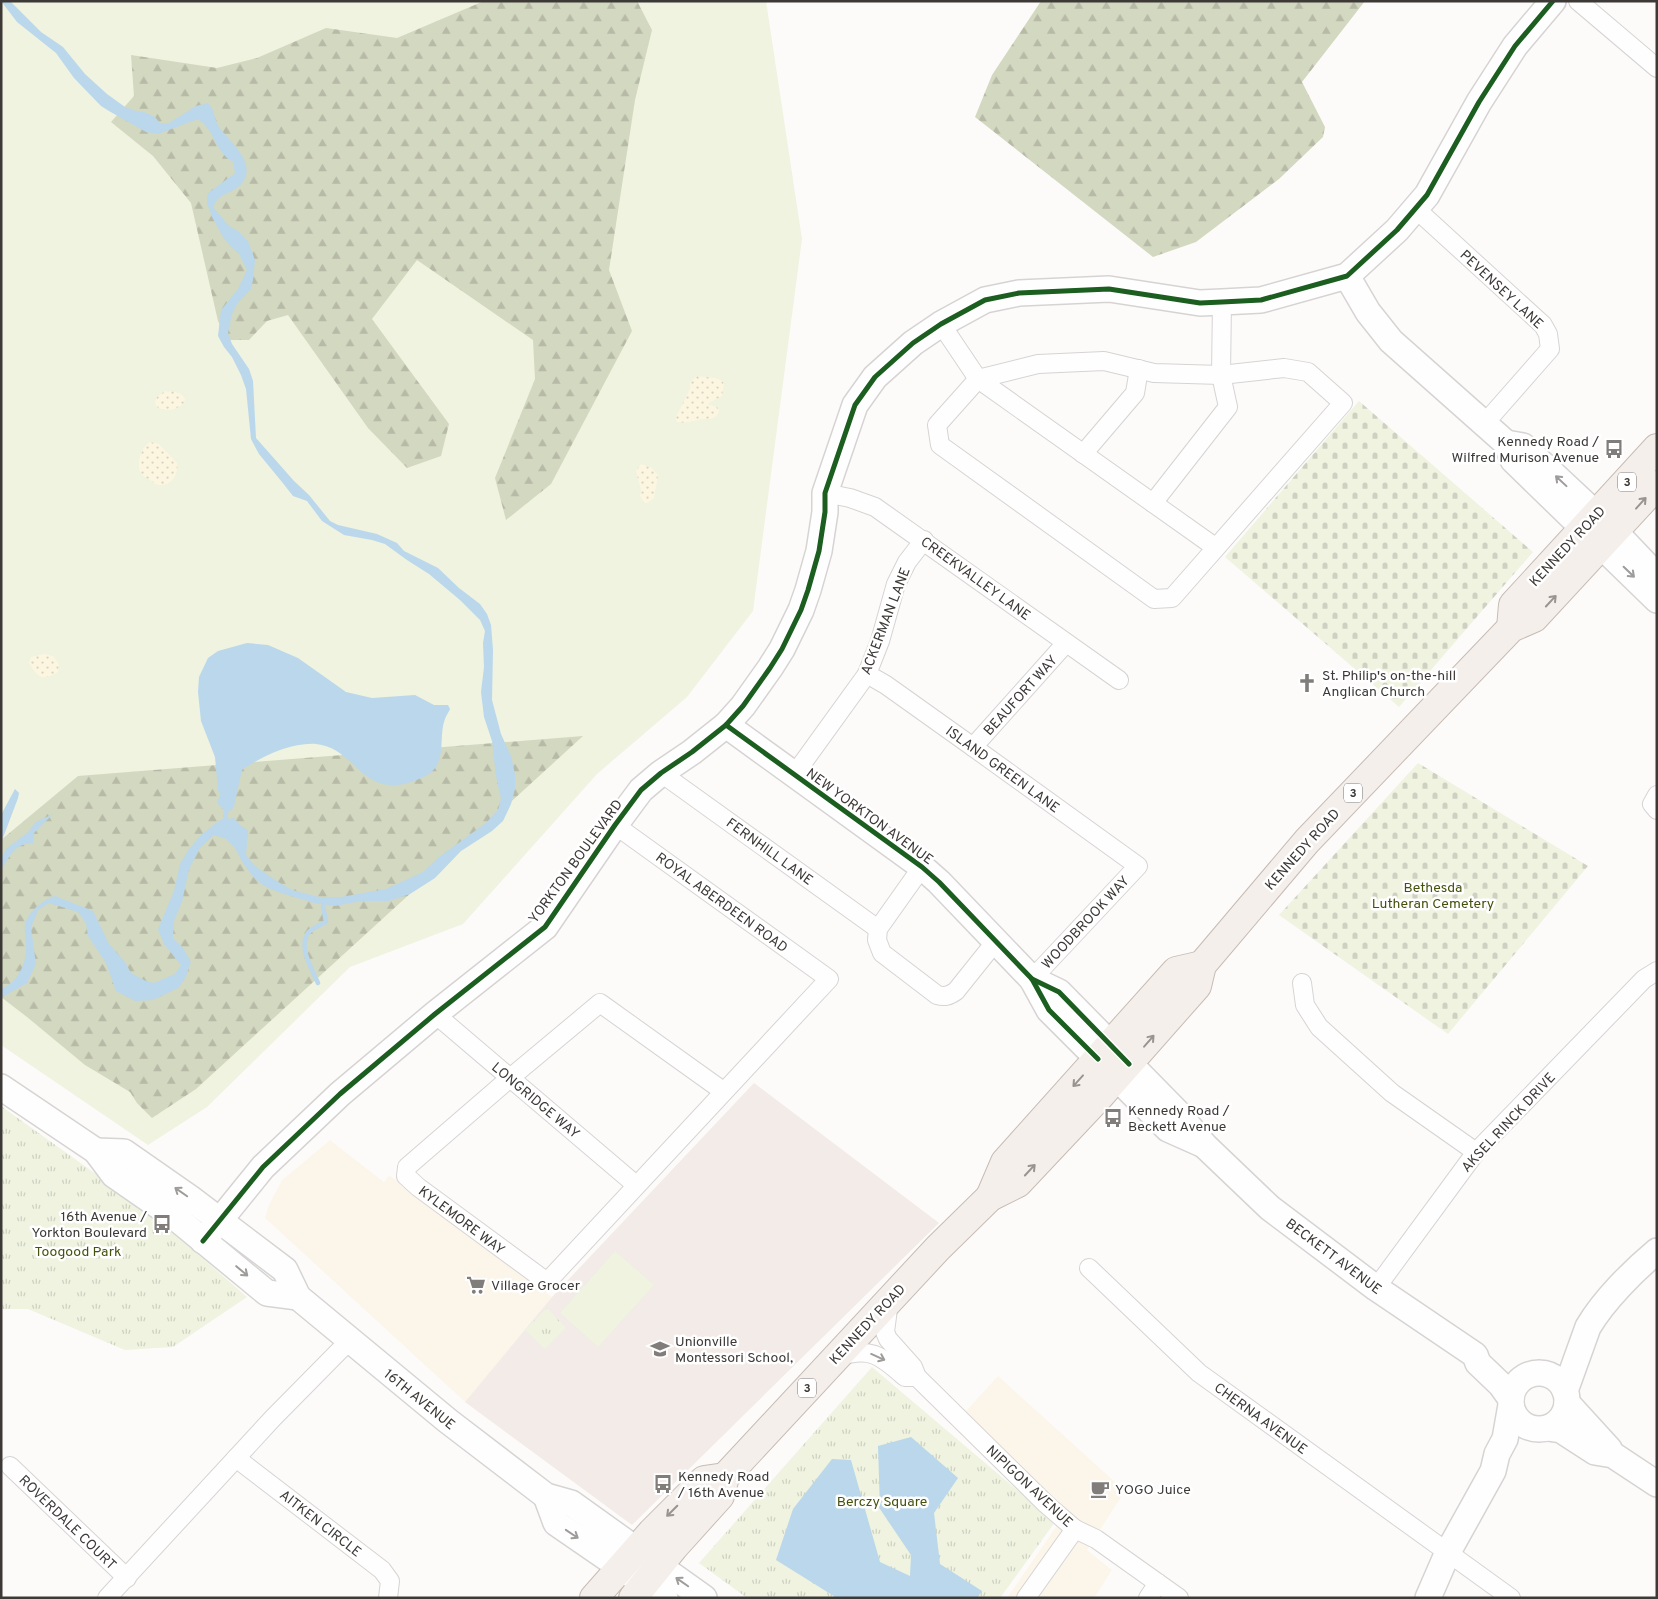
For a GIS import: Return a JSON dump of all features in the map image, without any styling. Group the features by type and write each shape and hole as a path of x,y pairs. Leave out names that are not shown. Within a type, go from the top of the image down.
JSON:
{"main road":[{"name":"KENNEDY ROAD","path":"1599,530 1657,448"},
{"name":"KENNEDY ROAD","path":"651,1586 674,1547 720,1496 725,1477 938,1248 990,1197 1018,1183 1123,1071 1197,986 1202,965 1307,841 1511,628 1514,605 1599,530 1657,485"},
{"name":"KENNEDY ROAD","path":"990,1197 1005,1162 1176,971 1202,965"},
{"path":"594,1598 652,1532 704,1480 725,1477"}],"street":[{"name":"YORKTON BOULEVARD","path":"204,1241 262,1167 340,1094 435,1014 545,927 641,790 726,725 742,706 770,668 801,610 819,551 825,512 825,493 855,405 875,377 914,343 941,324 985,300 1019,293 1109,289 1200,303 1261,300 1347,276 1397,230 1416,209 1434,184 1479,102 1516,46 1553,1"},
{"path":"1578,1 1657,68"},
{"name":"PEVENSEY LANE","path":"1416,209 1543,325 1548,334 1550,349 1485,422"},
{"path":"1347,276 1368,312 1391,341 1485,422 1506,443 1524,446 1599,530 1657,600"},
{"path":"1153,503 1228,407 1221,374 1222,302"},
{"path":"941,324 978,379 1215,547"},
{"path":"1104,361 1139,369 1154,373 1221,374 1284,368 1308,372 1343,403 1172,598 1154,599 940,445 937,425 978,379 1038,364 1104,361"},
{"path":"1083,454 1134,393 1139,369"},
{"name":"CREEKVALLEY LANE","path":"825,493 850,498 875,507 1119,680"},
{"path":"1599,530 1657,576"},
{"name":"ACKERMAN LANE","path":"794,775 867,674 880,641 896,584 907,562 924,540"},
{"name":"BEAUFORT WAY","path":"973,747 1066,643"},
{"name":"ISLAND GREEN LANE","path":"867,674 973,747 1138,866"},
{"name":"NEW YORKTON AVENUE","path":"726,725 922,867 939,882 1032,979 1059,992 1104,1052 1123,1071"},
{"name":"FERNHILL LANE","path":"661,773 878,929"},
{"path":"1657,795 1652,804 1657,810"},
{"name":"ROYAL ABERDEEN ROAD","path":"614,826 829,979"},
{"name":"WOODBROOK WAY","path":"1032,979 1138,866"},
{"path":"922,867 878,929 877,940 882,953 937,995 943,997 949,996 956,991 996,941"},
{"name":"AKSEL RINCK DRIVE","path":"1376,1288 1476,1152 1644,979 1657,971"},
{"name":"KYLEMORE WAY","path":"723,1091 600,1003 407,1167 406,1176 418,1187 547,1282 829,979"},
{"path":"1302,983 1306,1005 1320,1027 1392,1093 1476,1152"},
{"name":"LONGRIDGE WAY","path":"435,1014 636,1185"},
{"name":"BECKETT AVENUE","path":"1123,1071 1168,1129 1204,1145 1270,1208 1376,1288 1474,1355 1478,1363 1501,1385 1511,1402"},
{"path":"1,1087 96,1151 114,1175 176,1218 267,1293 298,1297"},
{"name":"16TH AVENUE","path":"96,1151 124,1152 284,1270 298,1297 349,1341 448,1421 546,1496 571,1503 629,1558 651,1586 704,1598"},
{"path":"1538,1373 1553,1362 1567,1345 1588,1327 1612,1296 1657,1251"},
{"name":"CHERNA AVENUE","path":"1088,1268 1199,1373 1511,1598"},
{"name":"NIPIGON AVENUE","path":"889,1300 885,1332 888,1339 913,1367 916,1377 1046,1504 1075,1528 1096,1539 1179,1598"},
{"path":"1494,1471 1500,1468 1524,1440 1559,1421 1565,1410 1566,1397 1588,1327"},
{"path":"107,1598 273,1418 349,1341"},
{"name":"NIPIGON AVENUE","path":"836,1358 849,1353 864,1351 885,1359 905,1377 916,1377"},
{"name":"BECKETT AVENUE","path":"1474,1355 1482,1354 1514,1369 1538,1373"},
{"path":"1428,1598 1448,1552 1494,1471 1497,1454 1505,1439 1512,1392 1519,1381 1530,1374 1538,1373 1554,1378 1566,1397 1613,1455 1657,1484"},
{"path":"1511,1402 1516,1417 1520,1422 1531,1428 1561,1430 1595,1452 1613,1455"},
{"name":"AITKEN CIRCLE","path":"236,1458 382,1570 390,1581 388,1598"},
{"name":"ROVERDALE COURT","path":"10,1466 126,1578"},
{"path":"1026,1598 1075,1528"},
{"path":"1148,1598 1158,1583"}],"shaded area":[{"name":"Unionville Montessori School,","path":"754,1083 939,1223 632,1525 465,1402 552,1297"},
{"path":"330,1140 384,1182 389,1175 552,1297 465,1402 265,1218 268,1207 282,1180"},
{"path":"998,1376 1125,1491 1087,1550 1112,1570 1094,1598 1007,1598 1060,1521 954,1424"}],"green space":[{"path":"1,1 766,1 802,239 753,611 687,697 597,774 463,924 350,967 207,1107 148,1145 1,1045"},
{"path":"484,1 637,1 652,30 635,100 609,270 632,331 551,484 506,520 495,478 535,379 533,340 417,260 372,319 449,424 441,456 407,468 368,428 288,315 267,321 249,340 228,340 218,321 191,203 153,156 111,122 134,96 131,55 217,68 257,58 326,28 397,38"},
{"path":"1041,1 1365,1 1302,82 1325,127 1323,137 1279,179 1196,242 1153,257 975,117 992,75"},
{"path":"1359,401 1533,552 1399,707 1225,557"},
{"path":"583,736 196,1089 152,1118 137,1103 130,1092 85,1065 1,997 1,840 78,776"},
{"name":"Bethesda Lutheran Cemetery","path":"1418,763 1588,866 1448,1034 1279,915"},
{"name":"Toogood Park","path":"1,1106 153,1215 247,1297 173,1347 125,1350 28,1309 1,1309"},
{"path":"615,1251 654,1285 598,1347 560,1313"},
{"path":"547,1308 566,1328 545,1349 525,1330"},
{"name":"Berczy Square","path":"872,1367 1055,1522 1000,1598 747,1598 699,1563"}],"sand":[{"path":"697,376 715,378 724,383 722,396 707,404 717,407 719,410 718,414 710,419 686,422 676,421 676,417 690,389 690,382"},
{"path":"165,391 181,394 185,399 184,403 171,410 157,407 155,403 156,398"},
{"path":"150,442 159,444 177,463 175,477 165,485 155,484 142,475 140,471 140,457 144,448"},
{"path":"641,464 652,468 658,475 654,498 647,503 644,503 640,496 641,490 636,471"},
{"path":"44,654 53,656 59,664 58,672 48,677 38,675 29,663 31,657"}],"water":[{"path":"1,1 10,1 41,32 63,47 85,74 125,107 155,117 160,123 169,123 196,106 208,103 210,106 219,127 244,159 246,166 246,173 242,184 218,199 213,207 229,226 238,231 248,241 255,260 251,289 237,304 232,314 228,333 232,344 249,369 253,381 256,438 309,495 330,521 338,525 377,534 397,543 404,551 438,568 459,588 480,604 487,614 491,625 493,650 492,700 501,734 511,756 515,774 515,789 511,804 503,821 492,831 461,851 435,878 410,894 389,901 362,901 335,906 314,903 281,893 266,887 255,879 235,848 226,839 214,835 200,848 189,869 182,902 174,921 173,938 183,948 191,962 185,979 178,988 153,1000 135,1001 116,991 106,963 88,936 86,923 78,912 49,903 38,910 31,928 36,964 27,983 1,998 1,989 13,981 21,971 26,951 25,927 29,915 41,903 55,896 93,911 109,944 125,962 131,973 154,983 175,974 181,965 164,944 158,929 174,891 180,864 189,849 201,835 220,820 234,818 241,826 248,830 246,855 255,866 292,890 319,897 341,897 386,889 423,872 439,857 486,823 498,810 501,799 492,741 484,717 481,692 485,631 480,620 460,600 429,574 385,544 344,535 322,521 307,501 293,496 259,454 251,439 246,389 232,357 218,336 221,310 238,289 247,270 239,254 223,237 207,203 207,194 235,173 233,162 222,153 208,129 198,119 158,134 146,132 109,111 101,106 74,78 56,53 17,22"},
{"path":"247,643 268,645 298,658 346,692 372,698 415,695 434,705 448,705 450,709 443,725 439,761 434,770 414,781 396,785 382,784 371,779 341,754 330,748 316,744 297,745 277,751 242,770 234,806 232,810 226,812 217,803 220,794 215,757 201,721 198,692 199,677 208,658 218,651"},
{"path":"15,789 19,793 18,798 1,843 1,815"},
{"path":"53,814 34,833 33,843 17,848 1,870 1,858 6,849 28,832 36,822"},
{"path":"911,1437 958,1478 934,1513 940,1564 982,1591 977,1598 837,1598 776,1560 793,1509 832,1459 851,1460 880,1562 910,1576 911,1555 880,1509 878,1446"}],"waterway":[{"path":"225,822 226,812"},
{"path":"318,983 307,958 304,945 308,933 326,922 323,906"}],"cycle path":[{"path":"203,1241 263,1167 340,1094 435,1014 545,927 641,790 726,725 743,706 782,649 801,610 819,551 825,512 825,493 855,405 875,377 913,343 941,324 985,300 1019,293 1109,289 1200,303 1261,300 1347,276 1397,230 1427,195 1479,102 1515,46 1553,1"},
{"path":"726,725 922,867 939,882 1032,979 1049,1010 1098,1059"},
{"path":"1032,979 1059,992 1129,1064"}],"place":[{"name":"Kennedy Road / Wilfred Murison Avenue","path":"1614,449"},
{"name":"St. Philip's on-the-hill Anglican Church","path":"1307,683"},
{"name":"Kennedy Road / Beckett Avenue","path":"1113,1118"},
{"name":"16th Avenue / Yorkton Boulevard","path":"162,1224"},
{"name":"Village Grocer","path":"476,1285"},
{"name":"Unionville Montessori School,","path":"660,1349"},
{"name":"Kennedy Road / 16th Avenue","path":"663,1484"},
{"name":"YOGO Juice","path":"1100,1489"}]}
